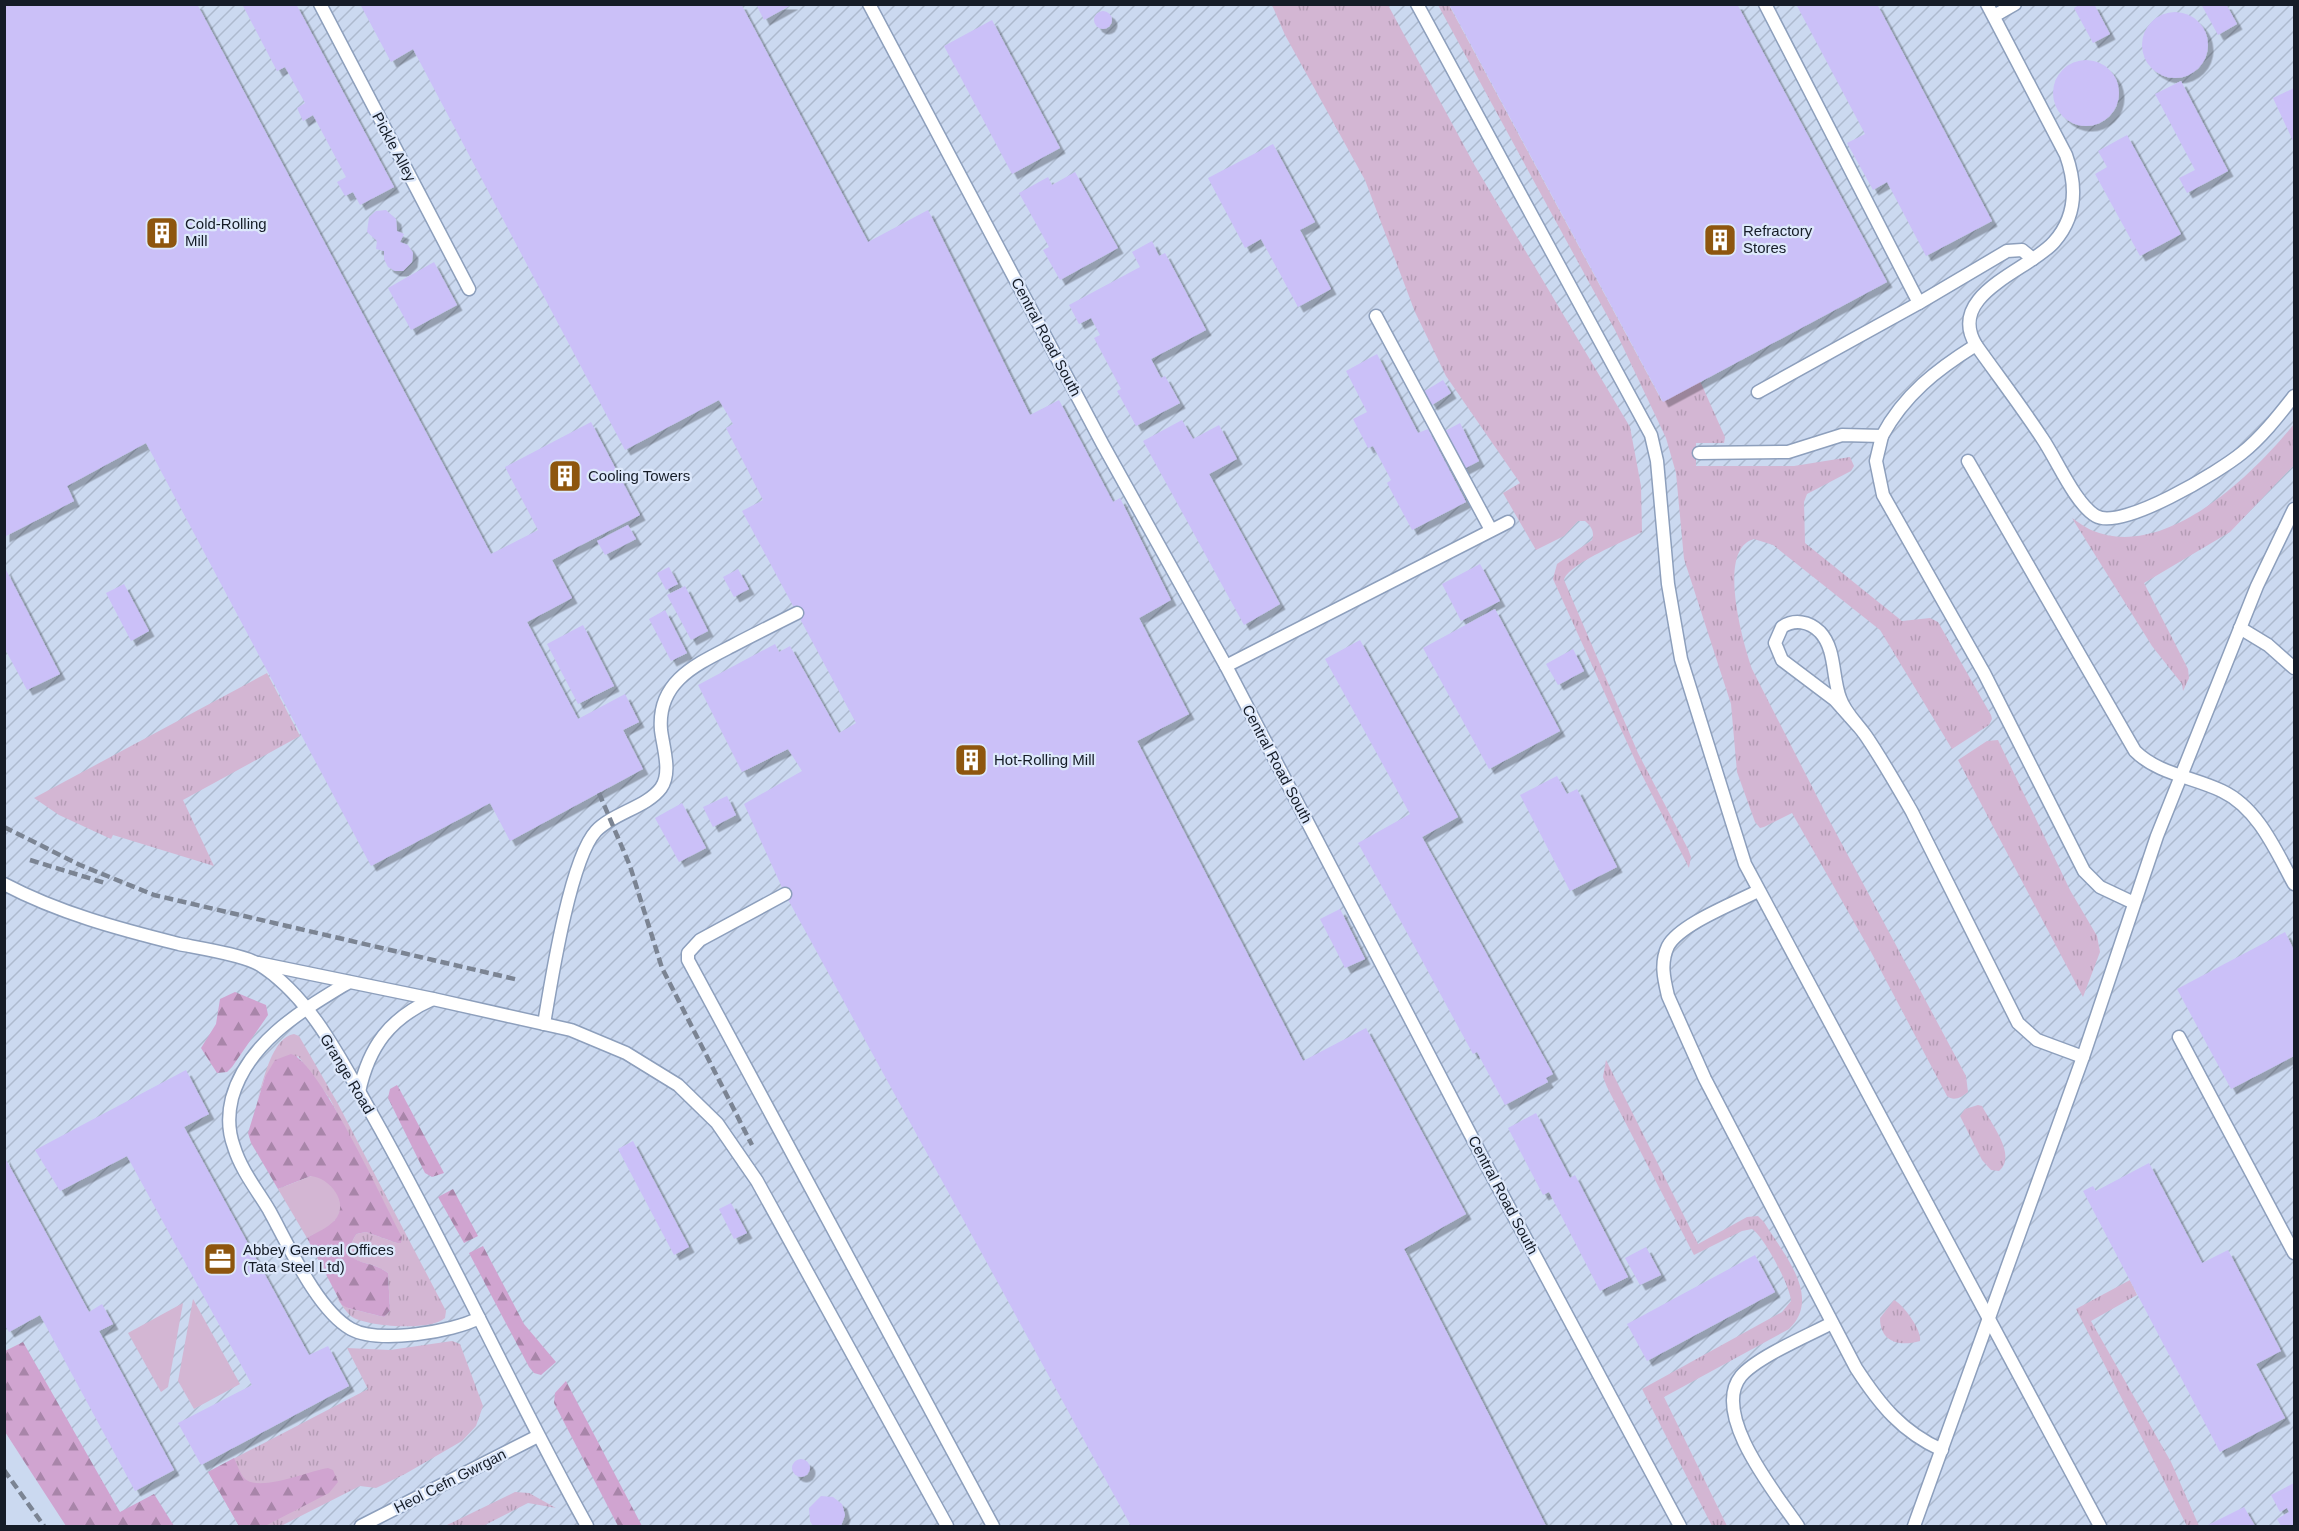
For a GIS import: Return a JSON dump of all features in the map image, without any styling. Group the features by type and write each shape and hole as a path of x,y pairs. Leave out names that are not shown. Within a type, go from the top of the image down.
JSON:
{"lane":[{"name":"Pickle Alley","path":"320,4 469,289"},
{"name":"Central Road South","path":"869,4 1102,443 1226,666 1484,1160 1680,1527"},
{"path":"1417,4 1650,435 1657,461 1668,584 1681,659 1740,848 1758,891 2100,1527"},
{"path":"1765,4 1919,303"},
{"path":"1988,4 2066,155 2075,187 2073,206 2066,224 2054,243 1995,285 1977,302 1970,327 1976,345 2042,438 2086,507 2096,516 2107,520 2140,511 2226,465 2253,443 2295,396"},
{"path":"1994,16 2015,4"},
{"path":"1758,392 1919,303 2007,251 2022,250 2033,259"},
{"path":"1376,316 1491,530"},
{"path":"1976,345 1939,369 1897,410 1881,436 1876,461 1883,495 1984,673 2084,871 2100,887 2134,903"},
{"path":"1699,453 1781,452 1805,448 1842,435 1881,436"},
{"path":"1968,461 2134,751 2152,765 2223,792 2238,801 2268,837 2295,884"},
{"path":"1914,1527 2083,1057 2134,903 2180,775 2276,544 2295,509"},
{"path":"1226,666 1508,522"},
{"path":"544,1024 575,875 585,847 602,825 652,795 664,781 665,758 661,719 663,703 669,690 690,668 797,613"},
{"path":"1859,727 1835,700 1782,660 1775,643 1782,627 1793,622 1806,623 1824,637 1830,651 1839,696 1859,727 1912,812 2018,1023 2037,1041 2083,1057"},
{"path":"2240,628 2268,645 2295,668"},
{"name":"Grange Road","path":"4,884 56,908 107,924 258,963 285,985 306,1008 359,1092 418,1195 538,1436 587,1527"},
{"path":"1758,891 1690,927 1673,939 1664,958 1664,981 1684,1037 1705,1079 1832,1323 1879,1403 1913,1436 1942,1450"},
{"path":"785,894 700,940 688,953 688,960 993,1527"},
{"path":"258,963 433,999 544,1024 592,1038 658,1071 697,1102 717,1123 757,1181 947,1527"},
{"path":"349,982 306,1008 271,1037 237,1085 229,1117 230,1132 240,1163 320,1298 351,1329 381,1336 442,1332 460,1328 479,1318"},
{"path":"359,1092 369,1058 384,1032 404,1015 433,999"},
{"path":"2179,1038 2295,1253"},
{"path":"1798,1527 1747,1449 1735,1413 1734,1390 1748,1369 1832,1323"},
{"name":"Heol Cefn Gwrgan","path":"361,1527 538,1436"}],"shaded area":[{"path":"4,5 2294,5 2294,1526 119,1526 5,1359"},
{"path":"5,1432 67,1526 5,1526"}],"green space":[{"path":"1272,5 1388,5 1475,166 1630,427 1641,486 1642,532 1586,560 1575,567 1564,580 1638,753 1688,849 1691,857 1689,868 1639,769 1553,579 1557,564 1592,540 1592,529 1585,521 1578,521 1564,536 1536,550 1503,493 1520,483 1446,376 1415,312 1365,180 1285,35"},
{"path":"1438,5 1449,5 1662,401 1700,381 1725,437 1724,443 1696,443 1696,466 1794,466 1850,457 1854,466 1851,471 1807,494 1804,502 1805,543 1902,621 1930,618 1938,622 1991,715 1989,725 1952,749 1880,630 1773,545 1754,539 1743,546 1736,560 1735,598 1752,669 1828,818 1966,1076 1968,1092 1961,1097 1952,1099 1947,1096 1871,952 1792,813 1760,828 1755,822 1737,772 1731,704 1684,559 1676,473 1666,438 1615,330"},
{"path":"2294,424 2294,465 2230,532 2144,583 2188,669 2189,678 2183,691 2182,684 2152,646 2072,518 2091,530 2119,537 2148,534 2176,524 2204,508 2231,488 2255,467"},
{"path":"267,673 300,736 183,800 214,866 113,835 111,839 59,815 34,798"},
{"path":"1998,740 2070,890 2097,936 2100,952 2083,997 1958,760 1987,741"},
{"path":"235,992 266,1005 268,1015 232,1067 227,1072 217,1073 201,1048 216,1024 220,999"},
{"path":"294,1034 299,1036 337,1102 446,1311 445,1318 438,1322 415,1326 374,1324 354,1318 336,1297 348,1308 384,1317 390,1311 388,1273 352,1258 349,1248 356,1234 366,1232 397,1243 402,1240 330,1099 298,1056 265,1077 257,1101 266,1072 274,1052 286,1037"},
{"path":"291,1054 303,1063 318,1081 334,1107 402,1237 401,1243 397,1243 366,1232 356,1234 349,1248 353,1258 388,1273 390,1311 384,1317 342,1305 307,1238 335,1220 311,1176 278,1189 251,1143 248,1133 265,1077 275,1060"},
{"path":"1606,1060 1698,1244 1747,1217 1758,1216 1789,1261 1801,1289 1802,1303 1798,1316 1789,1329 1664,1397 1727,1526 1712,1526 1642,1389 1782,1312 1791,1301 1790,1294 1770,1251 1752,1229 1742,1231 1694,1255 1607,1087 1603,1077"},
{"path":"397,1085 444,1173 432,1177 425,1173 388,1098 390,1089"},
{"path":"1982,1106 2004,1148 2004,1165 1999,1171 1991,1170 1982,1160 1960,1116 1965,1109"},
{"path":"311,1176 331,1186 336,1192 340,1206 339,1213 332,1223 307,1238 278,1189"},
{"path":"453,1189 478,1236 464,1243 438,1197"},
{"path":"483,1246 524,1324 556,1362 541,1375 534,1373 529,1367 469,1253"},
{"path":"2130,1280 2137,1295 2091,1321 2171,1462 2199,1526 2187,1526 2076,1309"},
{"path":"193,1299 240,1384 194,1409 178,1381"},
{"path":"1894,1300 1912,1319 1920,1341 1898,1343 1883,1333 1880,1318"},
{"path":"183,1303 168,1387 161,1392 128,1333"},
{"path":"452,1341 460,1344 483,1406 476,1426 462,1441 376,1488 360,1486 281,1526 239,1526 208,1472 368,1389 347,1348 390,1350"},
{"path":"23,1342 120,1512 154,1494 174,1526 66,1526 5,1432 5,1351"},
{"path":"566,1381 642,1526 618,1526 554,1403 555,1393"},
{"path":"234,1458 243,1477 252,1482 285,1480 328,1468 333,1470 338,1482 329,1493 265,1526 239,1526 208,1472"},
{"path":"515,1492 529,1493 556,1508 528,1503 483,1526 445,1526"}],"building":[{"name":"Cold-Rolling Mill","path":"4,4 197,4 491,554 538,530 505,467 591,422 640,515 552,560 572,598 527,622 578,719 625,694 639,722 623,730 643,769 510,841 490,803 371,866 146,443 67,486 74,501 4,537"},
{"path":"242,4 296,4 394,187 360,205 353,192 345,196 337,182 346,177 313,115 303,121 297,108 305,103 285,67 277,71"},
{"name":"Hot-Rolling Mill","path":"360,4 741,4 868,242 928,210 1030,415 1059,400 1113,502 1120,498 1171,600 1139,618 1189,714 1137,741 1303,1061 1366,1028 1466,1214 1404,1249 1546,1526 1131,1526 785,894 744,804 802,771 788,749 742,772 698,685 775,644 779,652 790,646 839,733 856,723 742,511 763,500 726,428 733,424 719,400 625,450 413,49 391,62"},
{"path":"756,4 793,4 764,20"},
{"name":"Refractory Stores","path":"1449,4 1737,4 1887,282 1663,402"},
{"path":"1796,4 1877,4 1992,221 1926,256 1887,182 1873,190 1847,143 1865,134"},
{"path":"2081,4 2094,4 2110,34 2093,43 2074,8"},
{"path":"2201,4 2226,4 2237,24 2218,35"},
{"path":"1103,11 1109,14 1112,20 1109,26 1103,29 1097,26 1094,20 1097,14"},
{"path":"2175,12 2187,15 2198,22 2205,33 2208,45 2205,57 2198,68 2187,75 2175,78 2163,75 2152,68 2145,57 2142,45 2145,33 2152,22 2163,15"},
{"path":"992,20 1060,148 1012,174 944,46"},
{"path":"2086,60 2098,63 2109,70 2116,81 2119,93 2116,105 2109,116 2098,123 2086,126 2074,123 2063,116 2056,105 2053,93 2056,81 2063,70 2074,63"},
{"path":"2181,81 2228,171 2187,193 2179,178 2195,170 2155,94"},
{"path":"2294,88 2294,143 2273,98"},
{"path":"2127,135 2181,234 2140,256 2095,174 2107,167 2098,151"},
{"path":"1273,144 1315,222 1300,230 1331,289 1298,307 1261,239 1245,248 1208,178"},
{"path":"1075,172 1118,248 1060,280 1043,250 1049,247 1019,193 1048,177 1052,185"},
{"path":"386,210 396,219 397,231 404,234 400,242 408,245 413,253 412,262 403,271 395,271 388,267 384,259 384,251 376,249 377,241 367,232 369,217 376,211"},
{"path":"1152,241 1159,256 1165,253 1206,330 1151,359 1161,378 1165,376 1180,403 1136,426 1117,391 1121,389 1094,338 1100,335 1091,318 1079,324 1069,305 1140,267 1132,252"},
{"path":"434,262 457,305 411,330 388,288"},
{"path":"1377,354 1418,433 1428,429 1466,502 1412,530 1387,483 1391,480 1373,446 1368,448 1353,419 1367,412 1346,371"},
{"path":"1443,380 1451,393 1432,405 1423,392"},
{"path":"1182,420 1193,439 1219,425 1237,459 1209,474 1280,604 1244,625 1143,441"},
{"path":"1460,423 1479,461 1462,470 1443,432"},
{"path":"628,525 636,539 605,555 597,541"},
{"path":"1480,564 1500,601 1461,621 1442,584"},
{"path":"669,567 678,584 666,590 657,573"},
{"path":"5,568 60,674 27,690 5,649"},
{"path":"738,569 749,589 734,597 723,577"},
{"path":"124,584 149,631 131,641 106,593"},
{"path":"685,586 708,631 691,640 667,595"},
{"path":"1495,609 1560,731 1489,769 1423,648"},
{"path":"665,610 687,653 671,661 649,619"},
{"path":"583,625 614,686 578,704 547,644"},
{"path":"1360,640 1458,817 1422,837 1553,1074 1546,1078 1548,1082 1505,1105 1477,1052 1473,1054 1358,843 1410,814 1325,659"},
{"path":"1573,649 1584,671 1558,685 1546,664"},
{"path":"1557,776 1567,794 1577,789 1617,867 1570,891 1520,795"},
{"path":"727,796 736,815 713,827 703,807"},
{"path":"682,803 706,848 679,862 655,818"},
{"path":"1340,909 1365,959 1345,968 1320,919"},
{"path":"2285,932 2294,950 2294,1056 2231,1089 2177,989"},
{"name":"Abbey General Offices (Tata Steel Ltd)","path":"186,1070 209,1114 184,1127 309,1355 328,1346 349,1386 201,1465 178,1423 252,1385 127,1156 60,1191 35,1150"},
{"path":"1536,1113 1570,1178 1575,1175 1628,1277 1600,1291 1549,1192 1543,1195 1508,1128"},
{"path":"633,1141 689,1247 674,1255 618,1149"},
{"path":"4,1156 89,1312 102,1304 113,1324 99,1331 174,1470 135,1491 40,1315 9,1332 4,1324"},
{"path":"2149,1163 2202,1263 2228,1250 2281,1351 2256,1364 2285,1418 2220,1452 2083,1191 2093,1186 2096,1191"},
{"path":"731,1203 747,1233 734,1239 719,1209"},
{"path":"1646,1247 1661,1275 1640,1285 1625,1258"},
{"path":"1755,1255 1775,1292 1647,1361 1627,1324"},
{"path":"801,1459 807,1462 810,1468 807,1474 801,1477 795,1474 792,1468 795,1462"},
{"path":"2294,1483 2294,1526 2281,1526 2277,1519 2289,1512 2287,1508 2280,1512 2271,1495"},
{"path":"821,1496 833,1497 842,1504 845,1515 841,1526 813,1526 810,1521 809,1508"},
{"path":"2244,1507 2255,1526 2206,1526"}],"railway":[{"path":"599,793 630,866 662,968 752,1145"},
{"path":"4,827 80,865 154,895 519,980"},
{"path":"30,860 105,883"},
{"path":"4,1470 44,1526"}],"place":[{"name":"Cold-Rolling Mill","path":"162,233"},
{"name":"Refractory Stores","path":"1720,240"},
{"name":"Cooling Towers","path":"565,476"},
{"name":"Hot-Rolling Mill","path":"971,760"},
{"name":"Abbey General Offices (Tata Steel Ltd)","path":"220,1259"}]}
